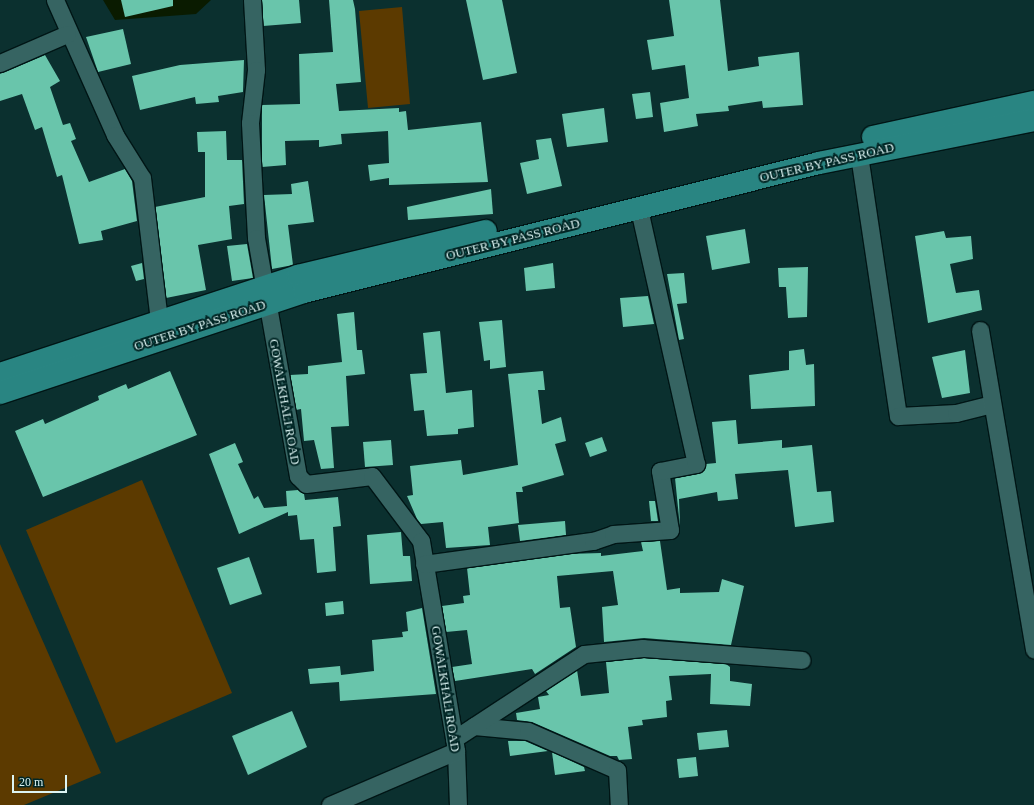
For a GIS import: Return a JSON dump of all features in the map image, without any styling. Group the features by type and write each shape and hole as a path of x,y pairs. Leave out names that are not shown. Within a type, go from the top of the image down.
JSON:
{"main road":[{"name":"OUTER BY PASS ROAD","path":"0,374 159,321 265,296 786,157 1034,102"},
{"name":"OUTER BY PASS ROAD","path":"0,393 265,296 304,292 859,155 1034,120"}],"street":[{"path":"55,0 67,34 115,135 142,178 159,321"},
{"name":"GOWALKHALI ROAD","path":"252,0 256,70 250,123 256,238 265,296 298,476 306,484 372,476 421,541 455,745 458,805"},
{"path":"0,63 67,34"},
{"path":"859,155 898,416 956,413 992,404"},
{"path":"424,564 593,542 613,534 670,530 660,471 696,464 639,209"},
{"path":"980,330 1034,649"},
{"path":"330,805 455,745 474,726 584,654 642,648 802,660"},
{"path":"474,726 528,731 617,770 619,805"}],"shaded area":[{"path":"103,0 211,0 196,14 115,20"},
{"path":"402,7 410,104 368,108 359,11"},
{"path":"142,480 232,693 116,743 26,530"},
{"path":"0,544 101,773 24,805 0,805"}],"building":[{"path":"121,0 173,0 173,6 125,17"},
{"path":"262,0 299,0 301,23 263,26"},
{"path":"329,0 353,0 355,9 361,82 336,84 339,111 399,108 399,112 406,111 408,130 481,122 488,182 389,185 389,178 370,181 368,165 389,163 388,131 341,134 342,144 319,147 319,140 285,141 286,165 262,167 262,105 300,104 299,54 333,52"},
{"path":"466,0 502,0 517,73 483,80"},
{"path":"669,0 720,0 728,71 759,66 758,57 799,52 803,105 763,108 762,101 728,106 729,111 696,114 698,126 664,132 660,103 689,98 685,65 652,70 647,40 674,36"},
{"path":"123,29 131,64 98,72 86,37"},
{"path":"45,55 60,81 50,87 63,125 70,123 76,139 71,141 89,182 125,169 132,181 137,221 101,231 103,240 79,244 62,175 57,177 42,127 35,130 22,94 0,101 0,74"},
{"path":"244,60 243,92 218,96 219,102 196,104 195,97 140,110 132,76 180,65"},
{"path":"650,92 653,117 636,119 632,94"},
{"path":"604,108 608,142 567,147 562,114"},
{"path":"226,131 227,160 242,160 244,204 229,206 232,239 198,245 206,290 166,298 155,207 205,197 205,152 198,152 197,132"},
{"path":"551,138 562,186 527,194 520,163 539,159 536,140"},
{"path":"308,181 314,222 288,225 293,265 272,269 264,195 292,194 291,184"},
{"path":"491,189 493,214 408,220 407,207"},
{"path":"745,229 750,263 712,270 706,236"},
{"path":"944,231 946,238 971,236 973,259 950,264 956,293 979,290 982,310 928,323 915,236"},
{"path":"247,244 253,278 232,281 227,246"},
{"path":"142,263 144,279 136,281 131,266"},
{"path":"553,263 555,288 526,291 524,268"},
{"path":"808,267 807,317 788,318 786,287 779,287 778,268"},
{"path":"684,273 687,303 677,304 684,339 679,340 667,274"},
{"path":"648,296 654,324 623,327 620,298"},
{"path":"354,312 357,350 362,350 365,374 346,376 349,426 331,427 334,468 321,469 314,440 304,441 301,409 296,410 290,375 308,374 308,366 342,362 337,314"},
{"path":"502,320 506,367 490,369 490,360 484,361 479,322"},
{"path":"440,331 446,393 472,390 474,427 458,429 458,434 427,436 424,410 414,411 410,374 427,373 423,333"},
{"path":"804,349 806,365 814,364 815,406 751,409 749,375 789,370 789,351"},
{"path":"965,350 970,393 942,398 932,357"},
{"path":"170,371 197,435 43,497 15,431 43,419 45,424 99,400 98,396 126,384 128,389"},
{"path":"543,371 545,390 538,390 542,424 561,417 566,441 555,444 564,475 522,487 523,492 516,492 519,523 488,527 490,545 446,548 443,522 421,524 417,519 407,496 413,495 410,466 461,460 463,475 518,465 508,374"},
{"path":"736,420 738,444 782,440 782,448 812,445 817,492 831,491 834,522 795,527 788,470 735,474 738,499 718,501 717,492 679,499 680,527 675,478 698,474 706,464 716,463 712,422"},
{"path":"602,437 607,451 590,457 585,443"},
{"path":"391,440 393,465 365,467 363,442"},
{"path":"235,443 243,462 238,464 254,499 258,496 264,508 287,506 286,491 298,490 304,494 305,500 338,497 341,526 333,527 336,571 317,573 314,539 300,540 297,515 288,516 288,512 239,534 209,454"},
{"path":"649,501 655,501 658,521 651,521"},
{"path":"565,521 566,535 520,541 518,525"},
{"path":"401,532 403,556 410,556 412,581 370,584 367,535"},
{"path":"660,541 667,590 680,588 680,593 719,592 722,579 744,586 731,645 644,638 604,642 602,607 618,605 613,571 557,576 560,608 570,607 576,647 535,674 532,669 455,681 452,667 472,664 467,630 446,632 442,606 464,603 463,596 470,595 467,568 568,554 601,553 601,556 643,551 641,542"},
{"path":"249,557 262,594 230,605 217,568"},
{"path":"343,601 344,614 326,616 325,603"},
{"path":"422,608 436,694 340,701 339,682 310,684 308,669 340,666 341,675 374,671 372,640 403,637 402,632 408,631 406,612"},
{"path":"643,658 726,664 730,667 730,681 752,684 750,706 710,704 711,674 669,676 672,700 666,701 667,717 642,720 643,725 628,727 632,759 619,760 617,756 610,756 532,722 517,720 516,713 540,709 538,697 549,695 546,691 577,670 581,696 609,693 606,662"},
{"path":"292,711 307,747 248,775 232,736"},
{"path":"727,730 729,747 699,750 697,733"},
{"path":"508,741 525,741 548,751 510,756"},
{"path":"552,752 584,767 585,771 555,775"},
{"path":"696,757 698,776 679,778 677,759"}]}
